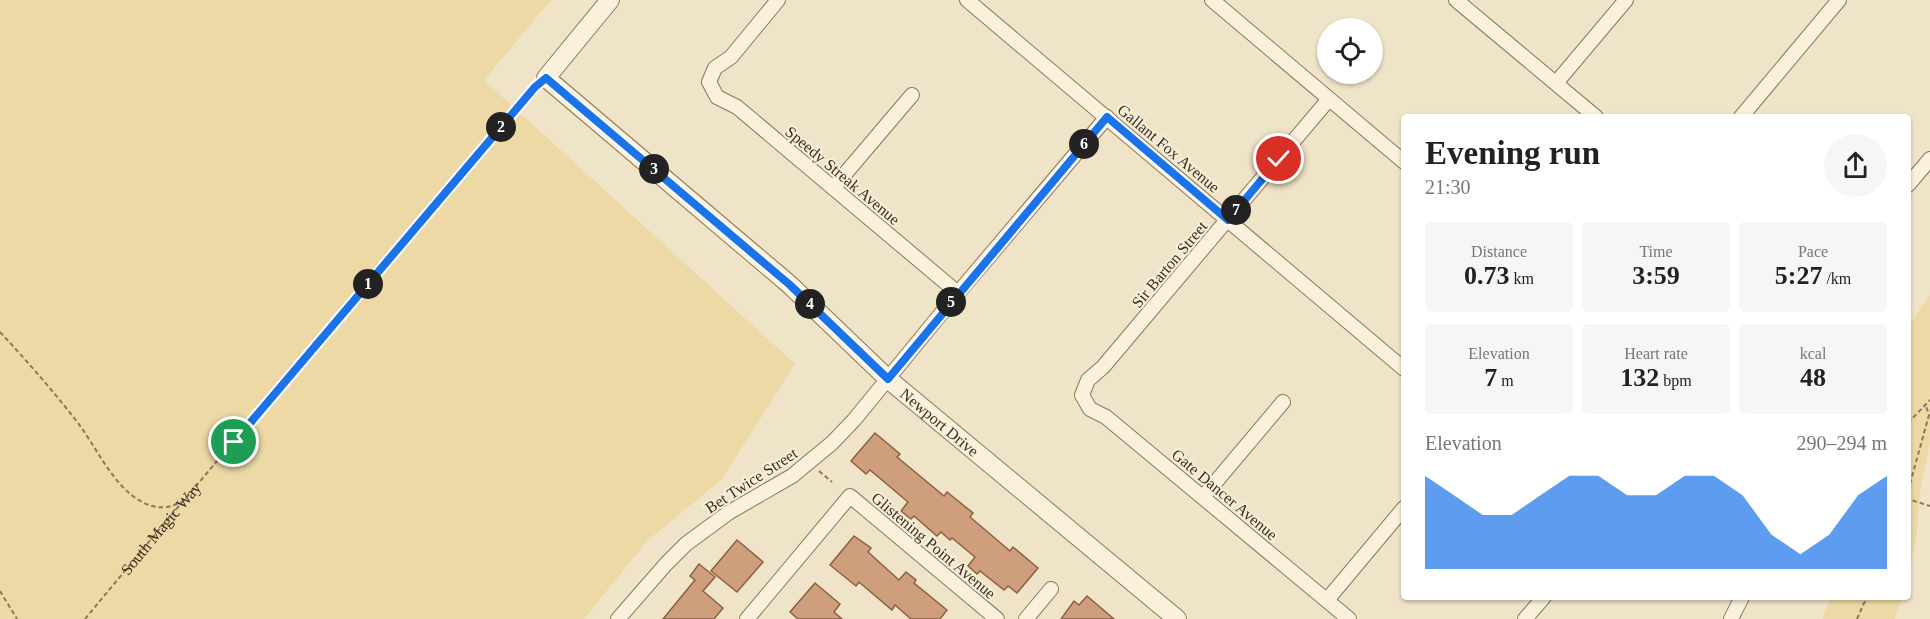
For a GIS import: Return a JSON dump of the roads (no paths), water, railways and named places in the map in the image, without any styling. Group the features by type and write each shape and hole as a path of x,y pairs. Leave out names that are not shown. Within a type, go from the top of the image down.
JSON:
{"street":[{"name":"Newport Drive","path":"610,0 546,78 790,285 888,379 1165,615"},
{"name":"Speedy Streak Avenue","path":"778,0 731,57 715,68 709,82 717,97 737,107 958,293"},
{"name":"Gallant Fox Avenue","path":"967,0 1401,366"},
{"path":"1212,0 1401,159"},
{"path":"1456,0 1592,114"},
{"path":"1556,83 1626,0"},
{"path":"1744,114 1839,0"},
{"path":"834,188 912,95"},
{"name":"Sir Barton Street","path":"1082,395 1088,380 1103,367 1329,99"},
{"name":"Bet Twice Street","path":"618,619 686,544 728,513 792,476 832,443 1107,117"},
{"path":"1911,181 1930,159"},
{"name":"Gate Dancer Avenue","path":"1082,395 1090,408 1106,417 1349,619"},
{"path":"1203,497 1283,402"},
{"name":"Glistening Point Avenue","path":"752,617 850,496 997,619"},
{"path":"1327,600 1401,512"},
{"path":"1026,619 1051,589"},
{"path":"1526,619 1542,600"},
{"path":"1731,619 1740,600"}]}
